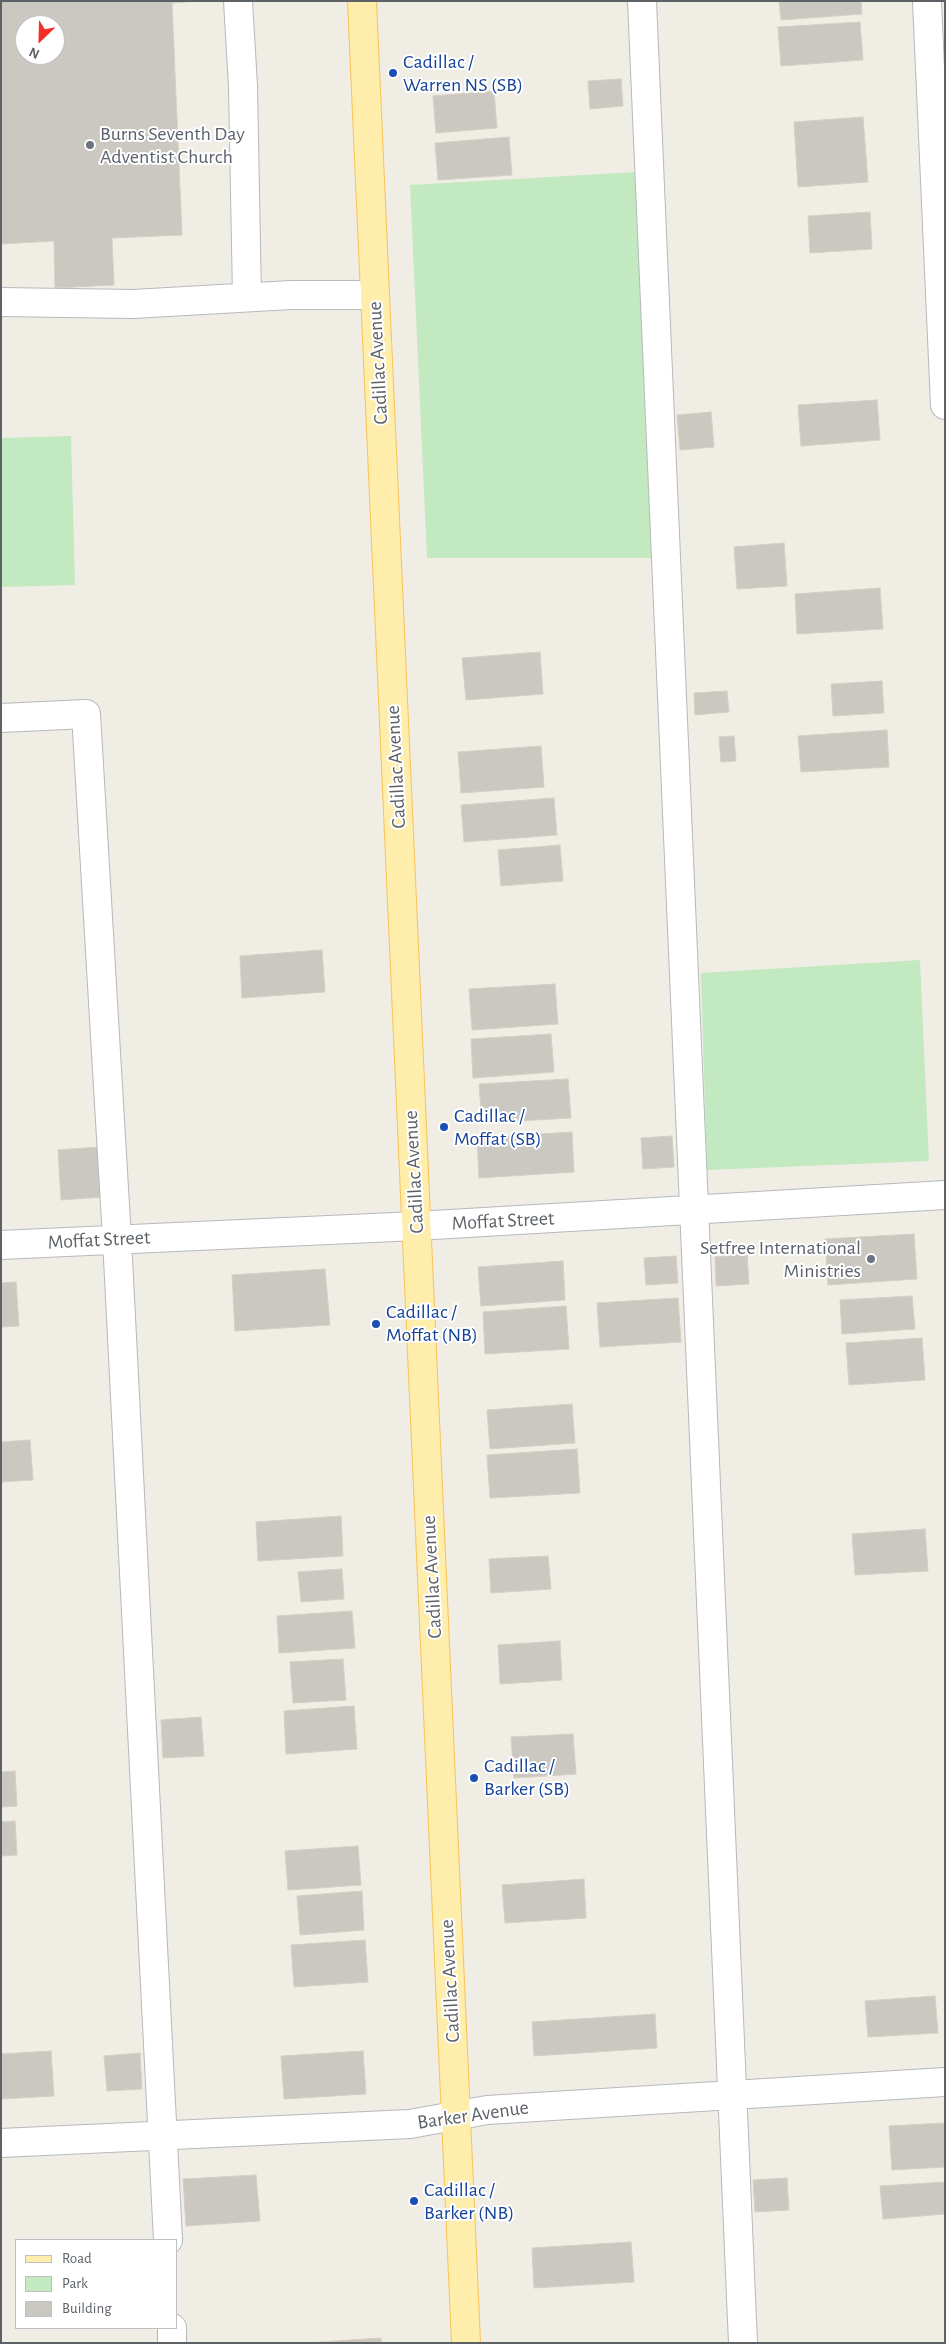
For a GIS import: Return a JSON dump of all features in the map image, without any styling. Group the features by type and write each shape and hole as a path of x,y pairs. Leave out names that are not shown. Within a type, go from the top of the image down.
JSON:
{"main road":[{"name":"Cadillac Avenue","path":"362,1 466,2343"}],"street":[{"path":"238,1 243,86 247,297"},
{"path":"642,1 743,2343"},
{"path":"927,1 945,405"},
{"path":"1,302 133,304 290,295 375,294"},
{"path":"1,718 86,714 117,1239 168,2239"},
{"name":"Moffat Street","path":"1,1245 416,1226 945,1195"},
{"name":"Barker Avenue","path":"1,2143 410,2124 487,2110 945,2082"},
{"path":"172,2329 172,2343"}],"green space":[{"path":"636,172 656,558 427,558 410,185"},
{"path":"71,436 75,585 1,587 1,438"},
{"path":"920,960 929,1161 707,1170 701,973"}],"building":[{"name":"Burns Seventh Day Adventist Church","path":"1,1 200,1 172,3 182,235 112,238 114,285 55,288 54,241 1,244"},
{"path":"779,1 861,1 862,14 781,20"},
{"path":"860,22 863,60 781,66 778,27"},
{"path":"621,79 623,106 590,109 588,81"},
{"path":"494,91 497,128 436,133 433,96"},
{"path":"863,117 868,182 798,187 794,122"},
{"path":"509,137 512,175 438,180 435,143"},
{"path":"870,212 872,249 810,253 808,216"},
{"path":"877,400 880,440 801,446 798,405"},
{"path":"711,412 714,447 680,450 677,415"},
{"path":"784,543 787,586 737,589 734,547"},
{"path":"880,588 883,629 797,634 795,594"},
{"path":"540,652 543,694 466,700 462,658"},
{"path":"882,681 884,713 833,716 831,684"},
{"path":"727,691 729,712 695,715 694,693"},
{"path":"887,730 889,767 801,772 798,736"},
{"path":"734,736 736,761 721,762 719,737"},
{"path":"541,746 544,787 461,793 458,752"},
{"path":"554,798 557,835 464,842 461,805"},
{"path":"560,845 563,881 501,886 498,850"},
{"path":"322,950 325,992 242,998 240,956"},
{"path":"555,984 558,1024 472,1030 469,989"},
{"path":"551,1034 554,1072 473,1078 471,1039"},
{"path":"568,1079 571,1118 482,1123 479,1084"},
{"path":"572,1132 574,1172 479,1178 477,1138"},
{"path":"672,1136 674,1167 643,1169 641,1138"},
{"path":"99,1147 102,1197 61,1200 58,1150"},
{"name":"Setfree International Ministries","path":"914,1234 917,1279 828,1285 825,1239"},
{"path":"747,1254 749,1284 716,1286 715,1257"},
{"path":"676,1256 678,1283 646,1285 644,1258"},
{"path":"563,1261 565,1300 481,1306 478,1267"},
{"path":"325,1269 330,1325 235,1331 232,1275"},
{"path":"16,1282 19,1326 1,1327 1,1283"},
{"path":"912,1296 915,1329 842,1334 840,1300"},
{"path":"678,1298 681,1342 600,1347 597,1303"},
{"path":"566,1306 569,1349 485,1354 483,1312"},
{"path":"922,1338 925,1380 849,1385 846,1343"},
{"path":"572,1404 575,1443 490,1449 487,1410"},
{"path":"30,1440 33,1480 1,1482 1,1442"},
{"path":"577,1449 580,1493 490,1498 487,1455"},
{"path":"341,1516 343,1556 258,1561 256,1522"},
{"path":"925,1529 928,1571 855,1575 852,1534"},
{"path":"548,1556 551,1589 491,1593 489,1559"},
{"path":"342,1569 344,1599 301,1602 298,1572"},
{"path":"352,1611 355,1648 279,1653 277,1616"},
{"path":"560,1641 562,1680 500,1684 498,1645"},
{"path":"343,1659 346,1700 293,1703 290,1662"},
{"path":"354,1706 357,1749 286,1754 284,1711"},
{"path":"201,1717 204,1756 163,1758 161,1720"},
{"path":"573,1734 576,1774 514,1778 511,1737"},
{"path":"15,1771 17,1806 1,1807 1,1772"},
{"path":"15,1821 17,1855 1,1856 1,1822"},
{"path":"358,1846 361,1885 288,1890 285,1851"},
{"path":"584,1879 586,1918 505,1923 502,1885"},
{"path":"362,1891 364,1930 300,1935 297,1896"},
{"path":"365,1940 368,1982 294,1987 291,1945"},
{"path":"935,1996 938,2033 868,2037 865,2001"},
{"path":"655,2014 657,2048 534,2056 532,2022"},
{"path":"51,2051 54,2096 1,2099 1,2054"},
{"path":"363,2051 366,2094 284,2099 281,2056"},
{"path":"140,2053 142,2089 107,2091 104,2056"},
{"path":"945,2123 945,2167 892,2170 889,2126"},
{"path":"256,2175 260,2221 186,2226 183,2179"},
{"path":"787,2178 789,2210 755,2212 753,2180"},
{"path":"945,2182 945,2214 883,2219 880,2186"},
{"path":"631,2242 634,2282 534,2288 532,2248"},
{"path":"381,2338 381,2343 306,2343"}],"place":[{"name":"Cadillac / Warren NS (SB)","path":"393,73"},
{"name":"Burns Seventh Day Adventist Church","path":"90,145"},
{"name":"Cadillac / Moffat (SB)","path":"444,1127"},
{"name":"Setfree International Ministries","path":"871,1259"},
{"name":"Cadillac / Moffat (NB)","path":"376,1324"},
{"name":"Cadillac / Barker (SB)","path":"474,1778"},
{"name":"Cadillac / Barker (NB)","path":"414,2201"}]}
